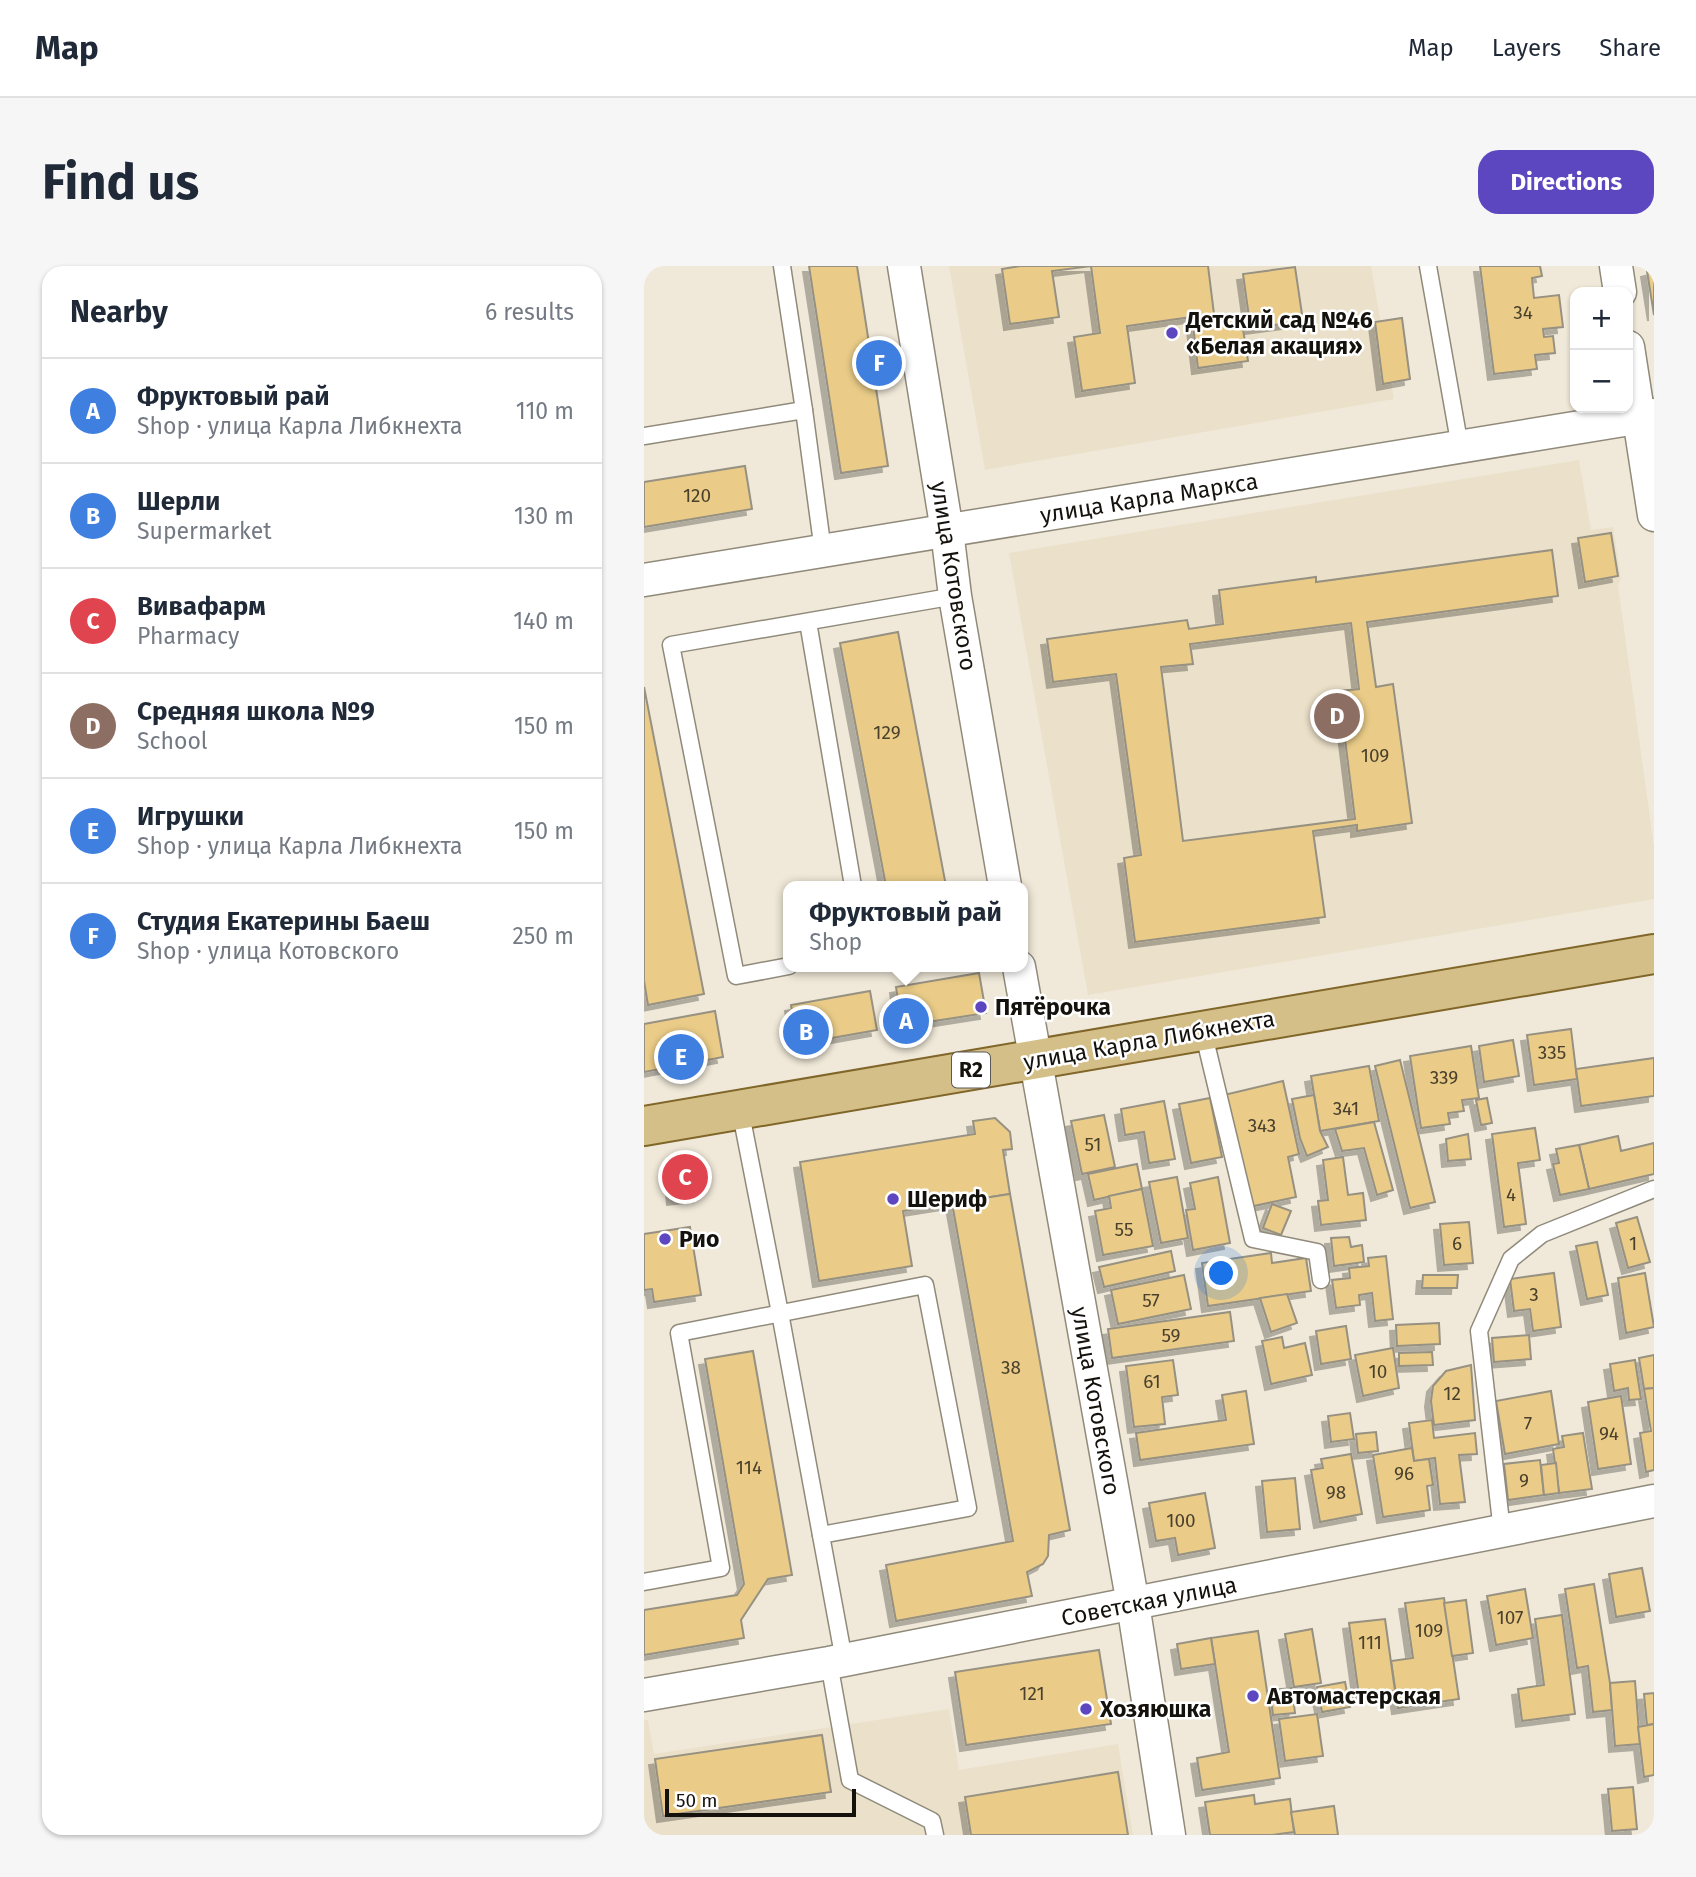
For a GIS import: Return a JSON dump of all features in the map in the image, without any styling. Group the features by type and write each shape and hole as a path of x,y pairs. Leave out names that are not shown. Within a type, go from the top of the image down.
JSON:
{"main road":[{"name":"улица Карла Либкнехта","path":"644,1126 1654,954"}],"street":[{"name":"улица Котовского","path":"904,266 955,596 1004,881"},
{"path":"1616,266 1619,287"},
{"path":"1629,350 1646,417 1654,515"},
{"name":"улица Карла Маркса","path":"644,580 1646,417"},
{"name":"улица Котовского","path":"1020,972 1133,1604 1169,1835"},
{"name":"Советская улица","path":"644,1695 837,1662 1654,1502"}],"lane":[{"path":"782,266 823,551"},
{"path":"1428,266 1460,447"},
{"path":"644,436 804,410"},
{"path":"783,967 736,976 671,645 955,596"},
{"path":"807,622 852,881"},
{"path":"1203,1031 1253,1238 1317,1252 1321,1280"},
{"path":"740,1109 821,1535 850,1780 932,1821 935,1835"},
{"path":"1502,1531 1479,1331 1511,1259 1542,1234 1654,1189"},
{"path":"644,1582 720,1568 679,1333 925,1285 968,1508 821,1535"}],"shaded area":[{"name":"Детский сад №46 «Белая акация»","path":"949,266 1371,266 1394,399 985,470"},
{"path":"1579,460 1591,530 1613,527 1621,579 1618,585 1654,847 1654,899 1088,995 1009,553"},
{"path":"949,1709 959,1770 1118,1744 1133,1835 644,1835 644,1720 648,1720 654,1754"}],"building":[{"path":"809,266 857,266 888,466 841,473"},
{"path":"1020,266 1091,266 1052,271 1059,317 1010,324 1002,269"},
{"path":"1091,266 1208,266 1215,322 1249,317 1243,274 1295,267 1303,321 1243,329 1248,361 1198,368 1192,317 1127,326 1135,383 1082,391 1074,337 1100,333"},
{"path":"1480,266 1540,266 1542,276 1532,278 1534,298 1559,295 1563,327 1543,329 1544,337 1553,336 1555,353 1535,355 1537,369 1494,374"},
{"path":"1654,269 1654,315 1647,271"},
{"path":"1402,318 1410,379 1383,384 1375,322"},
{"path":"745,466 752,509 644,527 644,482"},
{"path":"1611,533 1618,576 1585,582 1578,538"},
{"path":"1552,550 1558,596 1367,622 1376,687 1393,684 1412,823 1357,831 1357,825 1313,831 1325,917 1135,942 1124,858 1141,855 1116,674 1053,682 1047,639 1187,620 1189,629 1223,624 1219,590 1316,577 1316,582","holes":["1351,623 1359,689 1339,691 1355,819 1183,841 1161,667 1193,664 1190,644"]},
{"path":"898,632 945,881 885,881 840,643"},
{"path":"644,687 704,994 648,1005 644,981"},
{"path":"979,973 986,1013 902,1026 896,987"},
{"path":"870,991 877,1030 798,1044 791,1005"},
{"path":"715,1011 723,1057 644,1072 644,1024"},
{"path":"1571,1029 1577,1079 1534,1085 1527,1035"},
{"path":"1513,1040 1519,1076 1484,1082 1479,1046"},
{"path":"1471,1046 1479,1098 1462,1100 1464,1111 1448,1113 1450,1124 1421,1128 1410,1056"},
{"path":"1654,1058 1654,1096 1581,1106 1576,1069"},
{"path":"1400,1060 1435,1202 1410,1208 1375,1066"},
{"path":"1369,1066 1379,1121 1320,1131 1311,1076"},
{"path":"1283,1081 1299,1154 1288,1157 1296,1197 1249,1207 1224,1095"},
{"path":"1314,1095 1320,1131 1328,1147 1307,1156 1300,1138 1292,1099"},
{"path":"1210,1098 1222,1157 1191,1163 1179,1104"},
{"path":"1487,1098 1492,1123 1481,1125 1476,1100"},
{"path":"1164,1101 1175,1159 1149,1163 1144,1132 1125,1135 1121,1109"},
{"path":"1104,1115 1115,1167 1082,1174 1071,1121"},
{"name":"Шериф","path":"995,1118 1010,1132 1012,1149 1003,1150 1010,1194 903,1211 912,1266 819,1281 800,1162 975,1134 973,1121"},
{"path":"1374,1122 1393,1190 1377,1195 1364,1148 1342,1151 1335,1129"},
{"path":"1535,1128 1540,1160 1518,1163 1526,1224 1504,1227 1492,1134"},
{"path":"1468,1134 1471,1159 1448,1161 1446,1139"},
{"path":"1618,1136 1621,1151 1654,1143 1654,1174 1589,1189 1579,1145"},
{"path":"1579,1145 1589,1189 1560,1195 1553,1164 1559,1163 1556,1149"},
{"path":"1343,1157 1348,1195 1363,1193 1366,1220 1321,1225 1318,1201 1328,1200 1323,1160"},
{"path":"1137,1164 1142,1189 1094,1200 1088,1174"},
{"path":"697,1174 699,1196 673,1199 671,1178"},
{"path":"1177,1177 1188,1238 1161,1243 1149,1182"},
{"path":"1218,1177 1230,1243 1193,1250 1186,1210 1195,1209 1190,1183"},
{"path":"1142,1189 1153,1246 1103,1255 1095,1211 1111,1208 1109,1196"},
{"path":"1010,1194 1070,1530 1049,1535 1048,1556 1043,1564 1027,1572 1032,1596 896,1621 886,1565 1013,1541 952,1203"},
{"path":"1272,1204 1291,1211 1281,1235 1263,1228"},
{"path":"1637,1217 1650,1262 1628,1268 1616,1223"},
{"path":"1469,1222 1473,1263 1444,1265 1440,1224"},
{"path":"690,1227 701,1295 654,1302 652,1289 644,1290 644,1234"},
{"path":"1349,1237 1351,1247 1362,1245 1364,1262 1334,1266 1331,1238"},
{"path":"1597,1242 1608,1295 1587,1299 1576,1246"},
{"path":"1171,1251 1175,1271 1104,1287 1099,1267"},
{"path":"1271,1253 1272,1263 1306,1258 1311,1291 1208,1306 1202,1263"},
{"path":"1386,1256 1393,1319 1375,1321 1372,1293 1359,1295 1360,1305 1336,1308 1332,1280 1350,1278 1349,1268 1369,1266 1368,1258"},
{"path":"1554,1273 1561,1327 1533,1331 1530,1309 1514,1311 1510,1279"},
{"path":"1645,1273 1654,1327 1626,1333 1618,1278"},
{"path":"1184,1275 1191,1309 1118,1324 1111,1290"},
{"path":"1423,1275 1458,1275 1457,1288 1422,1288"},
{"path":"1287,1294 1297,1323 1271,1332 1260,1298"},
{"path":"1230,1312 1234,1341 1112,1358 1108,1329"},
{"path":"1439,1323 1440,1344 1397,1346 1396,1325"},
{"path":"1346,1326 1351,1359 1321,1364 1316,1331"},
{"path":"1529,1335 1531,1359 1494,1362 1492,1338"},
{"path":"1282,1337 1284,1348 1305,1343 1312,1375 1271,1384 1262,1341"},
{"path":"1393,1348 1399,1388 1363,1396 1355,1355"},
{"path":"753,1351 792,1575 768,1579 741,1620 744,1638 644,1655 644,1610 737,1595 744,1584 705,1359"},
{"path":"1432,1352 1433,1365 1399,1366 1399,1353"},
{"path":"1654,1355 1654,1388 1644,1389 1639,1358"},
{"path":"1173,1360 1178,1395 1162,1397 1165,1424 1134,1427 1126,1366"},
{"path":"1635,1360 1641,1399 1629,1400 1628,1388 1614,1391 1610,1364"},
{"path":"1471,1365 1475,1420 1434,1425 1431,1401 1433,1386 1446,1371"},
{"path":"1654,1388 1654,1470 1646,1472 1640,1433 1651,1431 1644,1389"},
{"path":"1246,1391 1254,1444 1140,1460 1136,1433 1226,1420 1222,1395"},
{"path":"1551,1391 1559,1444 1505,1454 1496,1401"},
{"path":"1621,1396 1631,1464 1598,1469 1588,1402"},
{"path":"1350,1413 1354,1439 1331,1442 1328,1416"},
{"path":"1432,1420 1434,1438 1475,1433 1477,1454 1459,1455 1465,1502 1440,1504 1435,1458 1414,1461 1409,1423"},
{"path":"1376,1432 1378,1451 1358,1453 1356,1434"},
{"path":"1583,1433 1592,1489 1559,1493 1553,1449 1564,1447 1562,1436"},
{"path":"1412,1448 1414,1461 1429,1459 1433,1485 1427,1486 1430,1510 1383,1517 1373,1455"},
{"path":"1351,1454 1362,1514 1320,1522 1311,1470 1323,1468 1321,1459"},
{"path":"1540,1460 1544,1495 1508,1500 1504,1464"},
{"path":"1556,1463 1559,1493 1544,1495 1541,1465"},
{"path":"1295,1478 1300,1529 1267,1532 1262,1481"},
{"path":"1205,1493 1215,1548 1178,1555 1175,1538 1156,1541 1149,1503"},
{"path":"1642,1568 1650,1611 1616,1617 1609,1574"},
{"path":"1594,1584 1612,1710 1593,1712 1588,1666 1577,1668 1565,1589"},
{"path":"1525,1589 1533,1638 1496,1645 1487,1596"},
{"path":"1444,1598 1459,1699 1398,1708 1391,1661 1413,1658 1405,1603"},
{"path":"1466,1600 1473,1653 1452,1656 1444,1603"},
{"path":"1562,1615 1575,1714 1522,1721 1518,1689 1544,1685 1535,1619"},
{"path":"1385,1619 1395,1691 1359,1696 1349,1623"},
{"path":"1312,1629 1321,1683 1294,1687 1285,1634"},
{"path":"1258,1631 1280,1778 1202,1790 1197,1758 1229,1752 1211,1638"},
{"path":"1211,1638 1215,1664 1181,1669 1177,1644"},
{"path":"1099,1650 1111,1724 966,1745 955,1672"},
{"path":"1635,1681 1640,1744 1615,1746 1610,1683"},
{"path":"1345,1682 1350,1707 1322,1712 1317,1687"},
{"path":"1292,1688 1295,1713 1273,1715 1270,1690"},
{"path":"1654,1693 1654,1724 1647,1725 1644,1694"},
{"path":"1317,1714 1323,1756 1285,1761 1279,1719"},
{"path":"1654,1724 1654,1775 1644,1777 1638,1727"},
{"path":"822,1735 831,1792 663,1816 655,1759"},
{"path":"1118,1772 1128,1835 971,1835 965,1797"},
{"path":"1633,1787 1637,1829 1612,1831 1608,1789"},
{"path":"1254,1795 1255,1804 1290,1799 1294,1832 1272,1835 1210,1835 1205,1802"},
{"path":"1334,1806 1338,1835 1295,1835 1291,1812"}],"place":[{"name":"Детский сад №46 «Белая акация»","path":"1172,333"},
{"name":"Студия Екатерины Баеш","path":"879,363"},
{"name":"Средняя школа №9","path":"1337,716"},
{"name":"Пятёрочка","path":"981,1007"},
{"name":"Фруктовый рай","path":"906,1021"},
{"name":"Шерли","path":"806,1032"},
{"name":"Игрушки","path":"681,1057"},
{"name":"Вивафарм","path":"685,1177"},
{"name":"Шериф","path":"893,1199"},
{"name":"Рио","path":"665,1239"},
{"name":"Автомастерская","path":"1253,1696"},
{"name":"Хозяюшка","path":"1086,1709"}]}
